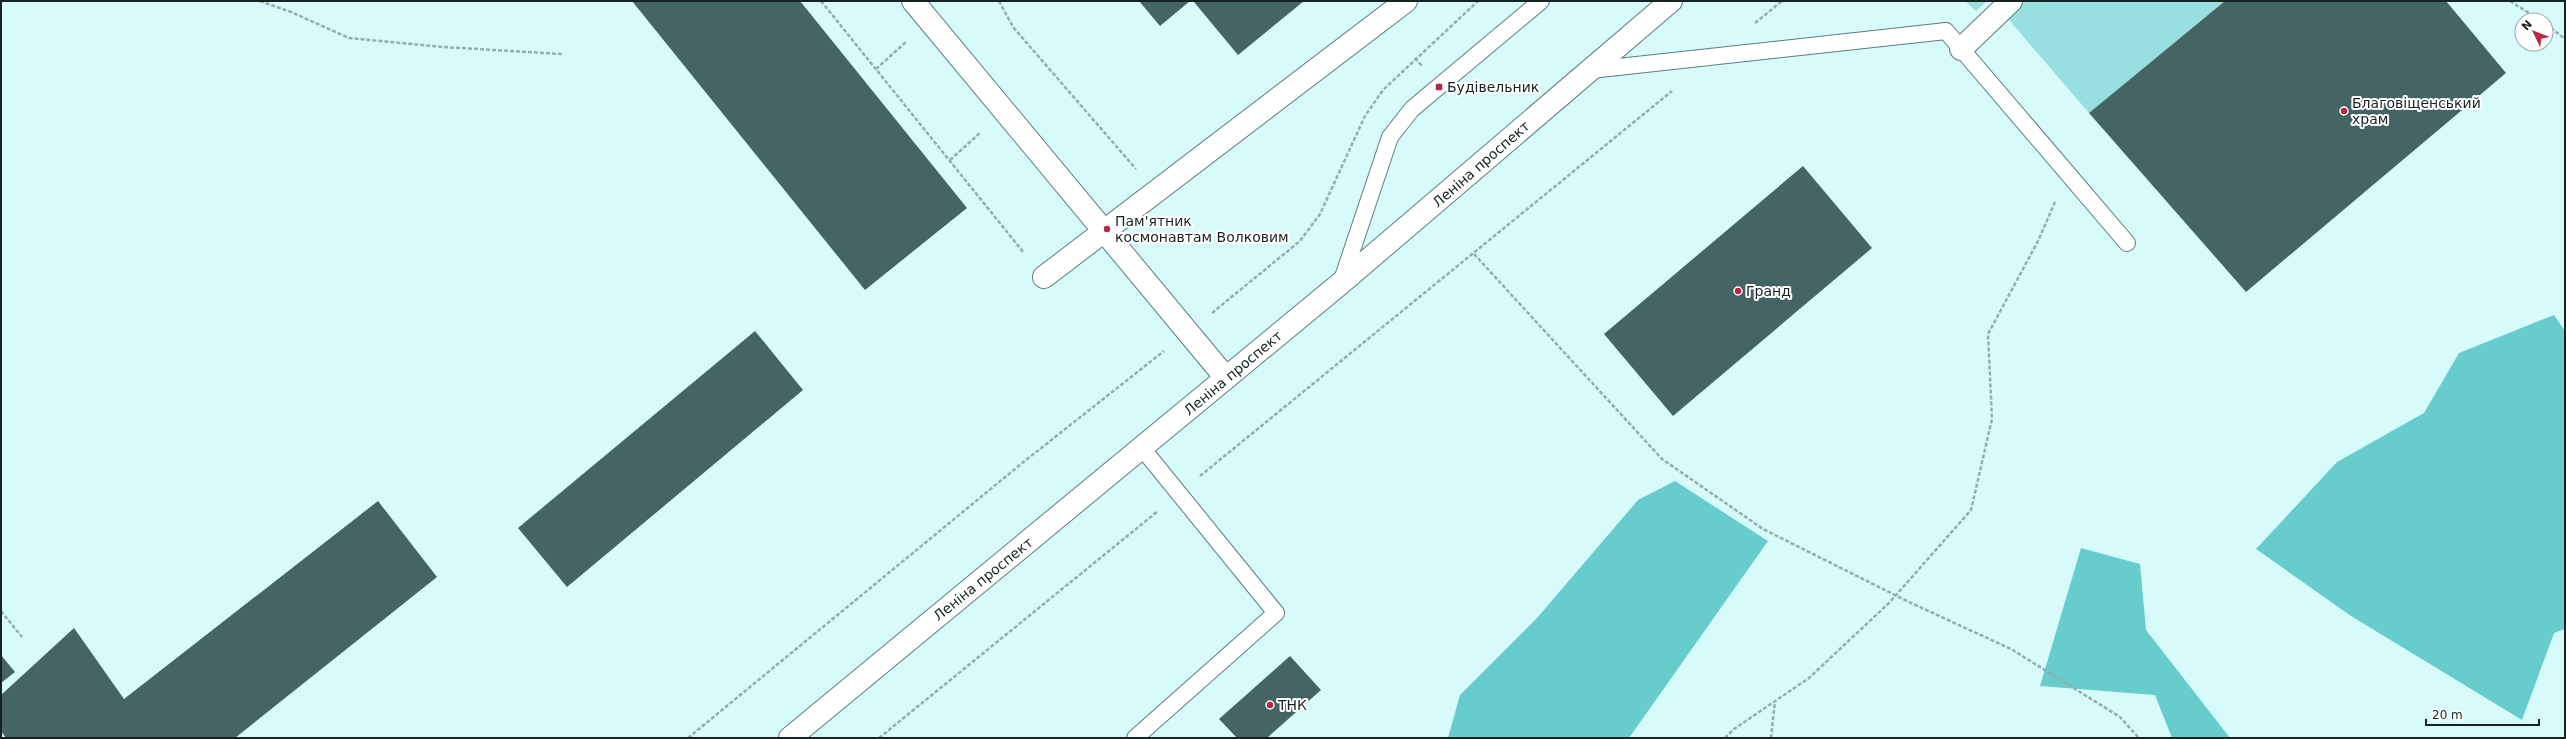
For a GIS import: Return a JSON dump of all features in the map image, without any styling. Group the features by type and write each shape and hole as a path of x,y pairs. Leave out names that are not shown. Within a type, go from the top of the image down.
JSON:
{"main road":[{"path":"913,1 1105,229 1226,378"},
{"path":"1044,277 1406,1"},
{"name":"Леніна проспект","path":"790,738 1341,283 1672,1"},
{"path":"1961,50 2011,1"}],"lane":[{"path":"1341,283 1390,137 1412,109 1541,1"},
{"path":"1591,70 1946,31 2128,243"},
{"path":"1135,738 1276,612 1142,448"}],"path":[{"path":"260,1 291,12 350,38 443,47 562,54"},
{"path":"822,1 1044,277"},
{"path":"999,1 1013,27 1155,191"},
{"path":"688,738 1015,469 1189,332 1300,242 1320,214 1365,116 1383,90 1478,1"},
{"path":"1751,26 1782,1"},
{"path":"2510,1 2527,12"},
{"path":"876,68 930,21"},
{"path":"2554,30 2565,39"},
{"path":"1194,481 1676,87"},
{"path":"950,160 1005,110"},
{"path":"1726,738 1734,729 1809,678 1895,595 1971,510 1992,419 1988,334 2038,241 2068,174"},
{"path":"1474,254 1662,459 1763,529 1895,595 2011,649 2120,717 2139,738"},
{"path":"879,738 1163,506"},
{"path":"1,611 22,636"},
{"path":"1771,738 1775,701"}],"shaded area":[{"path":"1965,1 1987,1 1976,11"},
{"path":"2015,1 2225,1 2089,113 2003,13"},
{"path":"2554,315 2565,331 2565,629 2554,633 2522,720 2351,616 2256,549 2337,462 2424,413 2459,353"},
{"path":"1675,481 1768,541 1629,738 1448,738 1460,695 1537,618 1638,500"},
{"path":"2081,548 2140,564 2146,630 2230,738 2172,738 2155,695 2040,686"}],"building":[{"path":"632,1 800,1 967,208 865,290"},
{"path":"1139,1 1190,1 1160,26"},
{"path":"1304,1 1238,55 1194,2"},
{"path":"2225,1 2446,1 2506,73 2246,292 2089,113"},
{"name":"Гранд","path":"1803,166 1872,248 1673,416 1604,334"},
{"path":"755,331 803,390 567,587 518,528"},
{"path":"378,501 437,577 235,738 6,738 1,731 1,695 74,628 124,699"},
{"path":"1,655 15,672 1,683"},
{"name":"ТНК","path":"1290,656 1321,690 1267,738 1237,738 1219,719"}],"place":[{"name":"Будівельник","path":"1439,87"},
{"name":"Благовіщенський храм","path":"2344,111"},
{"name":"Пам'ятник космонавтам Волковим","path":"1107,229"},
{"name":"Гранд","path":"1738,291"},
{"name":"ТНК","path":"1270,705"}]}
